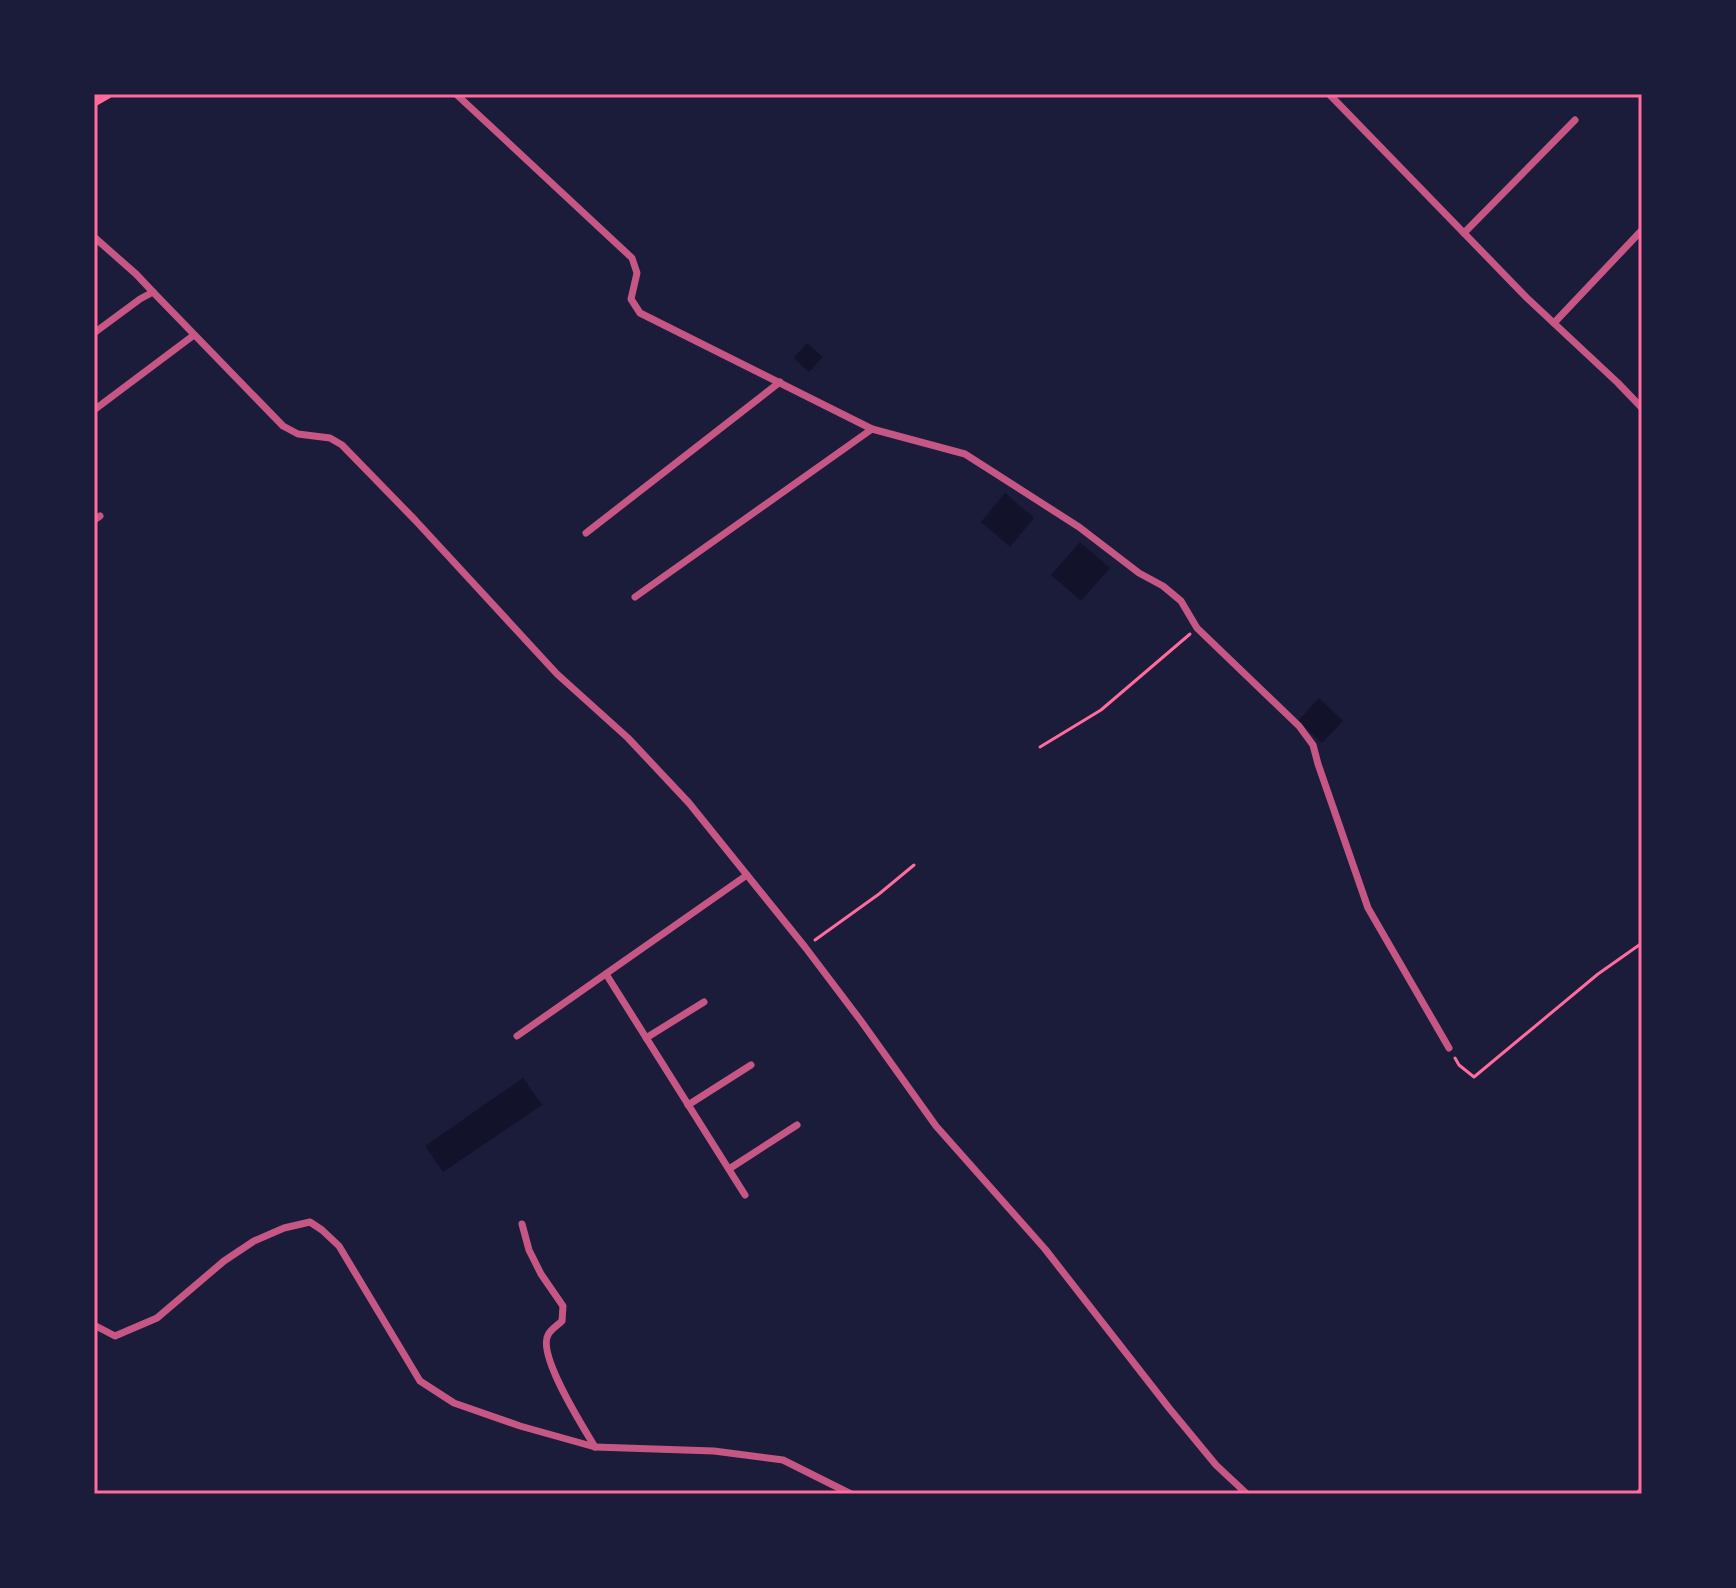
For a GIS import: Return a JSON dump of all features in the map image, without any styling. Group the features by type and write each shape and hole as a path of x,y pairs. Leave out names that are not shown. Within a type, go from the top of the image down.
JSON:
{"main road":[{"path":"94,102 108,94"}],"street":[{"path":"456,94 632,258 637,273 631,299 640,313 872,429 965,454 1079,527 1181,601 1197,628 1299,726 1313,745 1368,908 1449,1048"},
{"path":"1329,94 1527,298 1642,408"},
{"path":"1464,233 1575,120"},
{"path":"1554,323 1642,230"},
{"path":"94,237 136,274 283,426 298,434 330,438 342,445 557,674 628,738 689,803 805,947 936,1126 1045,1249 1216,1465 1247,1494"},
{"path":"94,333 153,292"},
{"path":"94,410 194,335"},
{"path":"586,533 780,382"},
{"path":"635,597 872,429"},
{"path":"517,1036 747,875"},
{"path":"606,974 745,1195"},
{"path":"646,1038 704,1002"},
{"path":"688,1105 751,1065"},
{"path":"729,1169 797,1125"},
{"path":"94,1325 115,1336 157,1318 224,1261 254,1241 284,1228 310,1222 339,1246 420,1381 454,1403 595,1447 714,1451 783,1460 851,1494"},
{"path":"522,1224 529,1250 541,1274 563,1306 562,1321 548,1335 546,1349 560,1387 595,1447"}],"path":[{"path":"1040,747 1101,710 1197,628"},
{"path":"805,947 914,865"},
{"path":"1449,1048 1459,1065 1474,1077 1598,974 1642,943"}],"shaded area":[{"path":"807,343 823,357 809,372 794,358"},
{"path":"1005,493 1034,518 1010,547 981,522"},
{"path":"1080,542 1110,568 1081,601 1051,575"},
{"path":"1319,698 1343,721 1322,743 1298,721"},
{"path":"523,1078 542,1105 443,1172 425,1146"}]}
